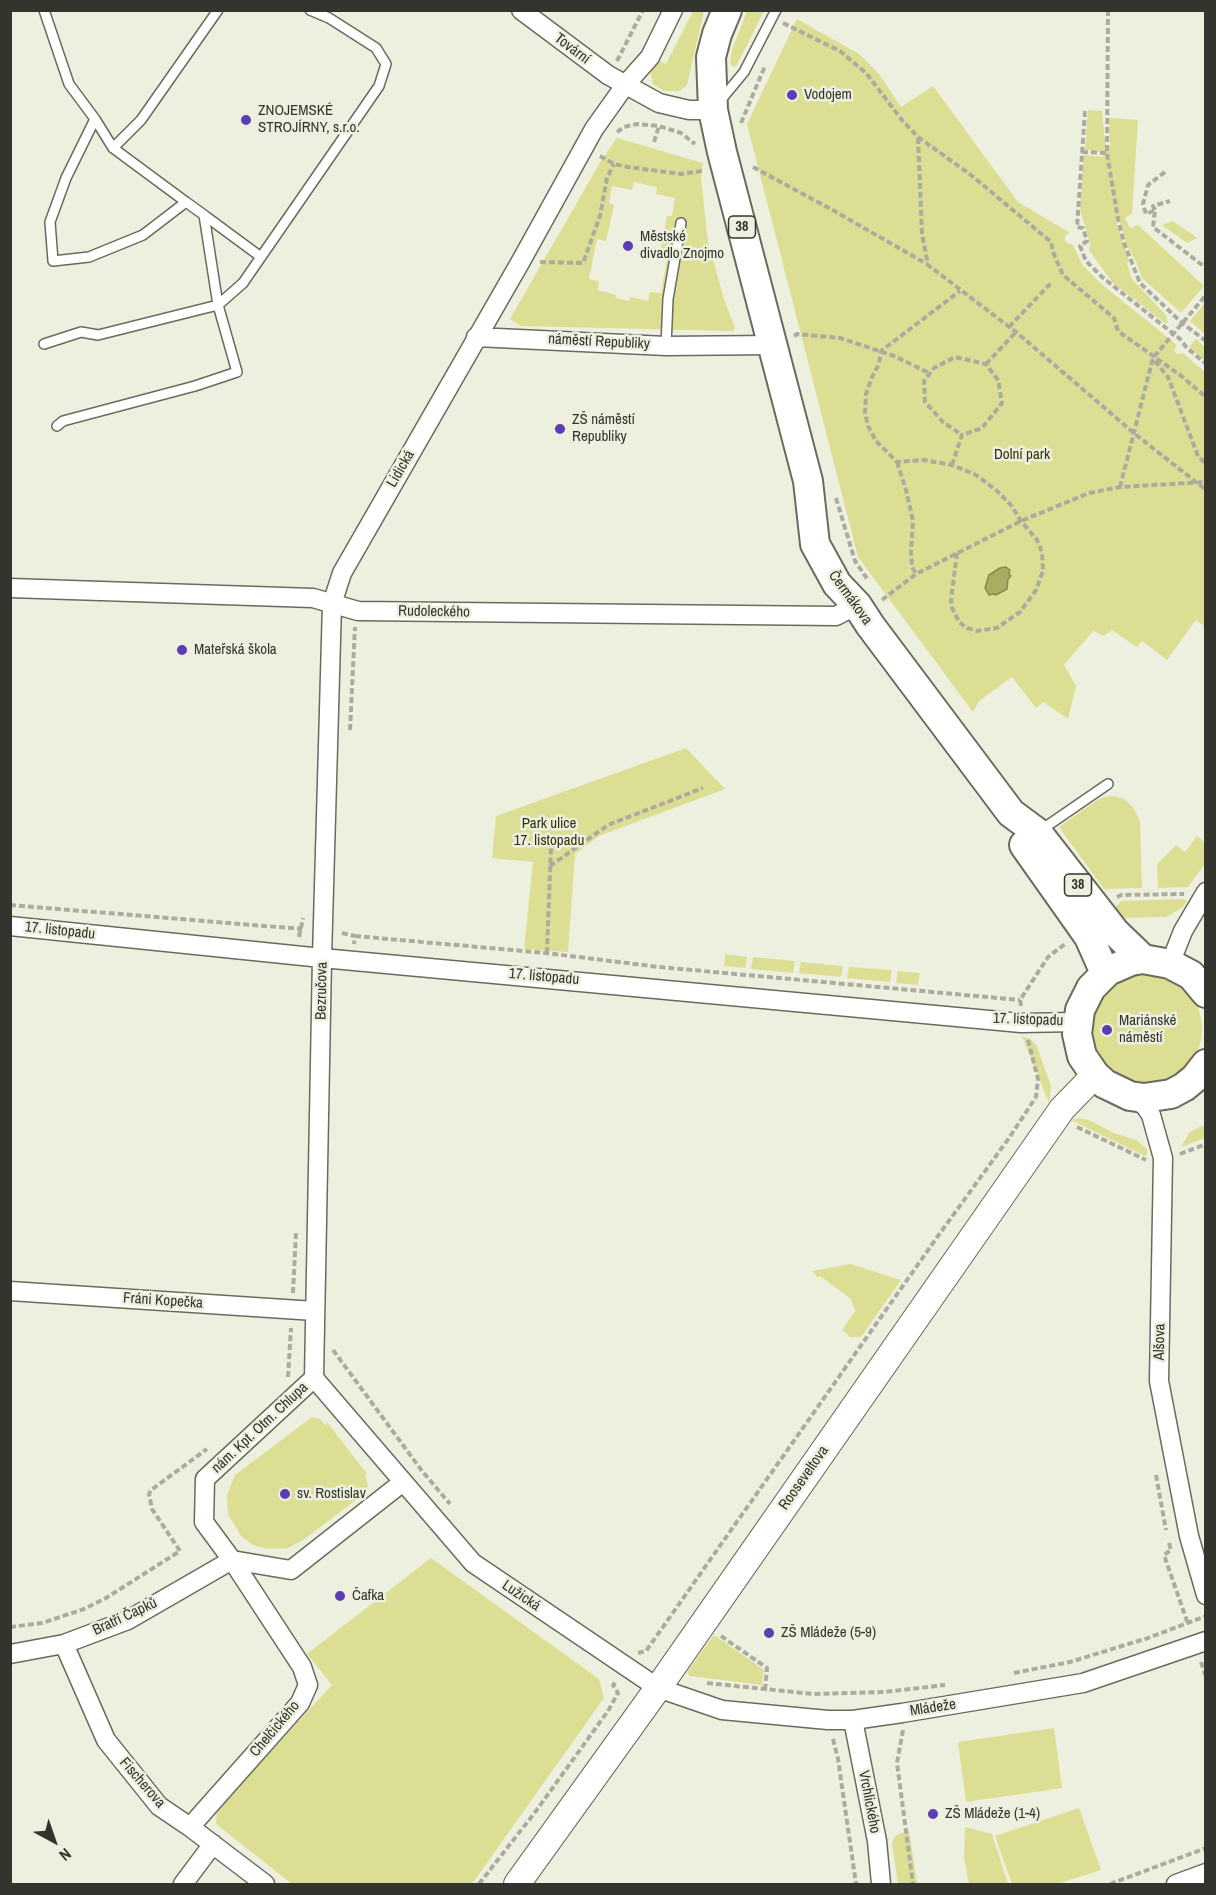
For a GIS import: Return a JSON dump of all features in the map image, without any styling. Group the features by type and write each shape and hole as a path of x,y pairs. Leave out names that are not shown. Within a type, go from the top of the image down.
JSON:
{"main road":[{"name":"38","path":"727,10 711,57 713,110 722,152 781,336 833,533 871,594"},
{"name":"Čermákova","path":"871,594 870,625 1011,813 1038,833 1115,932 1156,961"},
{"name":"Čermákova","path":"1011,813 1019,837 1089,937 1105,974"},
{"path":"1202,1077 1171,1094 1143,1098 1130,1096 1105,1084 1095,1075 1082,1056 1077,1022 1084,999 1091,988 1105,974 1121,965 1156,961 1191,975 1206,993"},
{"name":"Rooseveltova","path":"518,1884 1062,1109 1095,1075"}],"street":[{"name":"Tovární","path":"521,10 608,75 626,84"},
{"path":"476,337 594,129 626,84 650,57 673,10"},
{"path":"626,84 659,103 689,110 713,110"},
{"name":"náměstí Republiky","path":"476,337 666,346 781,336"},
{"name":"Lidická","path":"332,604 342,573 476,337"},
{"name":"Rudoleckého","path":"10,588 313,598 358,611 836,616 871,594"},
{"name":"Bezručova","path":"314,1378 332,604"},
{"path":"1156,961 1183,931 1198,891"},
{"name":"17. listopadu","path":"10,926 322,958 1021,1023 1077,1022"},
{"name":"Alšova","path":"1130,1096 1145,1106 1151,1115 1163,1158 1159,1382 1189,1536 1206,1595"},
{"name":"Fráni Kopečka","path":"10,1290 315,1311"},
{"name":"nám. Kpt. Otm. Chlupa","path":"232,1560 204,1522 205,1479 314,1378 403,1482"},
{"path":"232,1560 291,1570 403,1482"},
{"name":"Lužická","path":"403,1482 473,1563 632,1660 657,1688"},
{"name":"Bratří Čapků","path":"10,1654 64,1644 128,1620 232,1560"},
{"name":"Chelčického","path":"190,1827 300,1703 308,1685 302,1667 232,1560"},
{"name":"Mládeže","path":"657,1688 722,1710 828,1720 853,1720 1083,1683 1206,1641"},
{"name":"Fischerova","path":"64,1644 106,1740 159,1806 266,1884"},
{"name":"Vrchlického","path":"853,1720 877,1841 881,1884"},
{"path":"183,1884 213,1844"},
{"path":"1176,1884 1206,1873"}],"lane":[{"path":"44,10 69,84 113,148 261,257"},
{"path":"113,148 141,120 218,10"},
{"path":"44,344 81,333 98,335 218,305 243,283 379,86 386,64 376,48 329,18 310,10"},
{"path":"713,110 744,72 774,14"},
{"path":"95,119 66,178 50,222 53,261 89,257 143,235 186,202"},
{"path":"57,426 63,421 195,386 237,372 218,305 204,215"},
{"path":"666,346 668,299 681,224"},
{"path":"1038,833 1108,784"}],"path":[{"path":"1108,10 1107,153 1118,219 1140,283 1182,323 1206,341"},
{"path":"780,34 784,24 840,51 866,73 918,137 971,175 1051,242 1063,275 1114,318 1118,331 1180,375 1206,397"},
{"path":"741,123 767,63"},
{"path":"1085,111 1077,227 1083,228 1087,241 1080,246 1086,261 1109,283 1174,334 1206,364"},
{"path":"654,142 658,126"},
{"path":"918,137 922,234 928,265"},
{"path":"1082,152 1107,153"},
{"path":"599,156 614,164 681,174 702,171"},
{"path":"748,157 755,178"},
{"path":"521,261 583,263 600,216 607,178 614,164"},
{"path":"753,167 928,265 1016,332 1135,434 1206,490"},
{"path":"1155,210 1146,214 1143,204 1148,185 1165,172"},
{"path":"1170,201 1153,206 1155,210 1153,227 1206,268"},
{"path":"1009,327 1051,283"},
{"path":"916,574 912,567 911,551 913,521 906,490 897,462 876,441 868,426 865,413 866,394 882,351 960,291"},
{"path":"1120,487 1153,358 1206,295"},
{"path":"986,364 1016,332"},
{"path":"781,336 793,337 797,333 840,338 882,351 929,373"},
{"path":"955,357 986,364 998,380 1002,403 982,428 962,435 943,422 925,402 924,381 929,373 955,357"},
{"path":"1153,358 1168,377 1198,456 1206,464"},
{"path":"952,465 962,435"},
{"path":"897,462 924,460 952,465 976,475 1011,505 1037,540 1042,552 1043,570 1036,590 1020,612 998,628 977,631 959,622 951,600 957,553"},
{"path":"871,594 1021,521 1089,493 1120,487 1206,482"},
{"path":"820,484 871,594 886,605"},
{"path":"550,866 608,825 703,788"},
{"path":"546,953 548,951 551,847"},
{"path":"1109,900 1121,895 1187,894 1198,891"},
{"path":"10,905 300,929"},
{"path":"355,936 1020,1000"},
{"path":"1183,1161 1184,1154"},
{"path":"1012,1674 1092,1655 1148,1638 1206,1616"},
{"path":"717,1633 767,1668 765,1690"},
{"path":"479,1884 536,1811 608,1711 618,1693 614,1685 632,1660"},
{"path":"698,1682 765,1690 828,1694 899,1690 956,1683"},
{"path":"899,1690 903,1729 897,1763 913,1884"},
{"path":"828,1694 828,1720 838,1759 855,1884"},
{"path":"1110,1884 1206,1848"}],"green space":[{"path":"693,11 704,11 687,85 680,91 664,91 653,84 650,71 653,58 666,64"},
{"path":"747,11 764,11 734,67 730,64 732,50"},
{"name":"Dolní park","path":"797,19 859,54 879,74 901,107 933,86 1018,202 1070,233 1065,235 1065,240 1073,245 1082,264 1099,282 1177,345 1174,350 1177,354 1183,353 1205,372 1205,627 1196,620 1167,660 1142,641 1137,647 1112,630 1104,636 1093,631 1064,665 1076,686 1068,719 1043,702 1036,708 1012,677 979,701 973,712 858,557 747,124"},
{"path":"1088,110 1102,111 1107,148 1110,146 1109,118 1138,120 1132,213 1125,218 1130,228 1138,225 1204,286 1181,313 1142,278 1126,243 1120,221 1116,220 1129,260 1127,264 1132,279 1165,314 1168,322 1166,324 1112,282 1089,250 1090,243 1080,210 1084,155 1103,157 1104,152 1085,150"},
{"path":"617,138 703,163 701,178 708,242 724,299 735,328 733,331 521,326 510,319 602,159","holes":["634,182 657,187 656,194 675,198 672,216 667,216 660,252 668,254 661,293 650,292 648,301 630,297 629,301 615,298 616,295 598,290 599,281 589,279 597,239 606,241 614,205 609,203 612,186 632,190"]},
{"path":"1173,221 1197,238 1187,243 1162,225"},
{"path":"1205,303 1205,334 1190,321"},
{"path":"1196,339 1205,347 1205,361 1189,347"},
{"name":"Park ulice 17. listopadu","path":"686,748 725,789 599,836 575,854 568,952 524,949 533,862 492,858 496,816"},
{"path":"1114,796 1124,799 1133,807 1140,821 1142,888 1104,889 1059,827 1096,801"},
{"path":"1197,836 1205,843 1205,864 1188,887 1158,888 1157,864 1176,845 1185,852"},
{"path":"1183,899 1187,901 1182,908 1166,917 1119,918 1108,913 1122,901"},
{"path":"725,954 747,957 745,968 724,966"},
{"path":"753,957 795,961 793,973 751,969"},
{"path":"801,962 843,966 841,977 799,973"},
{"path":"849,967 892,970 890,982 847,978"},
{"path":"898,971 920,973 918,985 896,983"},
{"path":"1147,974 1168,978 1186,990 1198,1008 1202,1029 1198,1050 1186,1068 1168,1080 1147,1084 1126,1080 1108,1068 1096,1050 1092,1029 1096,1008 1108,990 1126,978"},
{"path":"1022,1036 1036,1044 1051,1086 1049,1103"},
{"path":"1079,1118 1136,1140 1147,1149 1147,1155 1071,1120"},
{"path":"1205,1126 1205,1138 1181,1147 1189,1133"},
{"path":"850,1264 901,1280 861,1337 850,1337 842,1330 855,1311 851,1299 820,1276 818,1278 812,1271"},
{"path":"312,1417 320,1419 326,1426 327,1422 367,1474 365,1475 368,1485 364,1494 303,1540 288,1548 267,1549 253,1545 241,1536 228,1514 227,1495 235,1475"},
{"path":"431,1558 599,1679 604,1698 472,1884 292,1884 216,1824 217,1810 332,1685 307,1654"},
{"path":"714,1635 764,1670 762,1685 690,1676 687,1672"},
{"path":"1054,1728 1062,1788 966,1802 958,1742"},
{"path":"1079,1808 1101,1870 1057,1884 1012,1884 995,1836"},
{"path":"965,1827 992,1834 1008,1884 969,1884 964,1858"},
{"path":"909,1830 917,1884 898,1884 892,1844 895,1836"}],"shaded area":[{"path":"1006,567 1010,570 1011,576 1008,579 1007,589 996,595 989,595 985,588 989,575"}],"place":[{"name":"Vodojem","path":"792,95"},
{"name":"ZNOJEMSKÉ STROJÍRNY, s.r.o.","path":"246,120"},
{"name":"Městské divadlo Znojmo","path":"628,246"},
{"name":"ZŠ náměstí Republiky","path":"560,429"},
{"name":"Mateřská škola","path":"182,650"},
{"name":"Mariánské náměstí","path":"1107,1030"},
{"name":"sv. Rostislav","path":"285,1494"},
{"name":"Čafka","path":"340,1596"},
{"name":"ZŠ Mládeže (5-9)","path":"769,1633"},
{"name":"ZŠ Mládeže (1-4)","path":"933,1814"}]}
